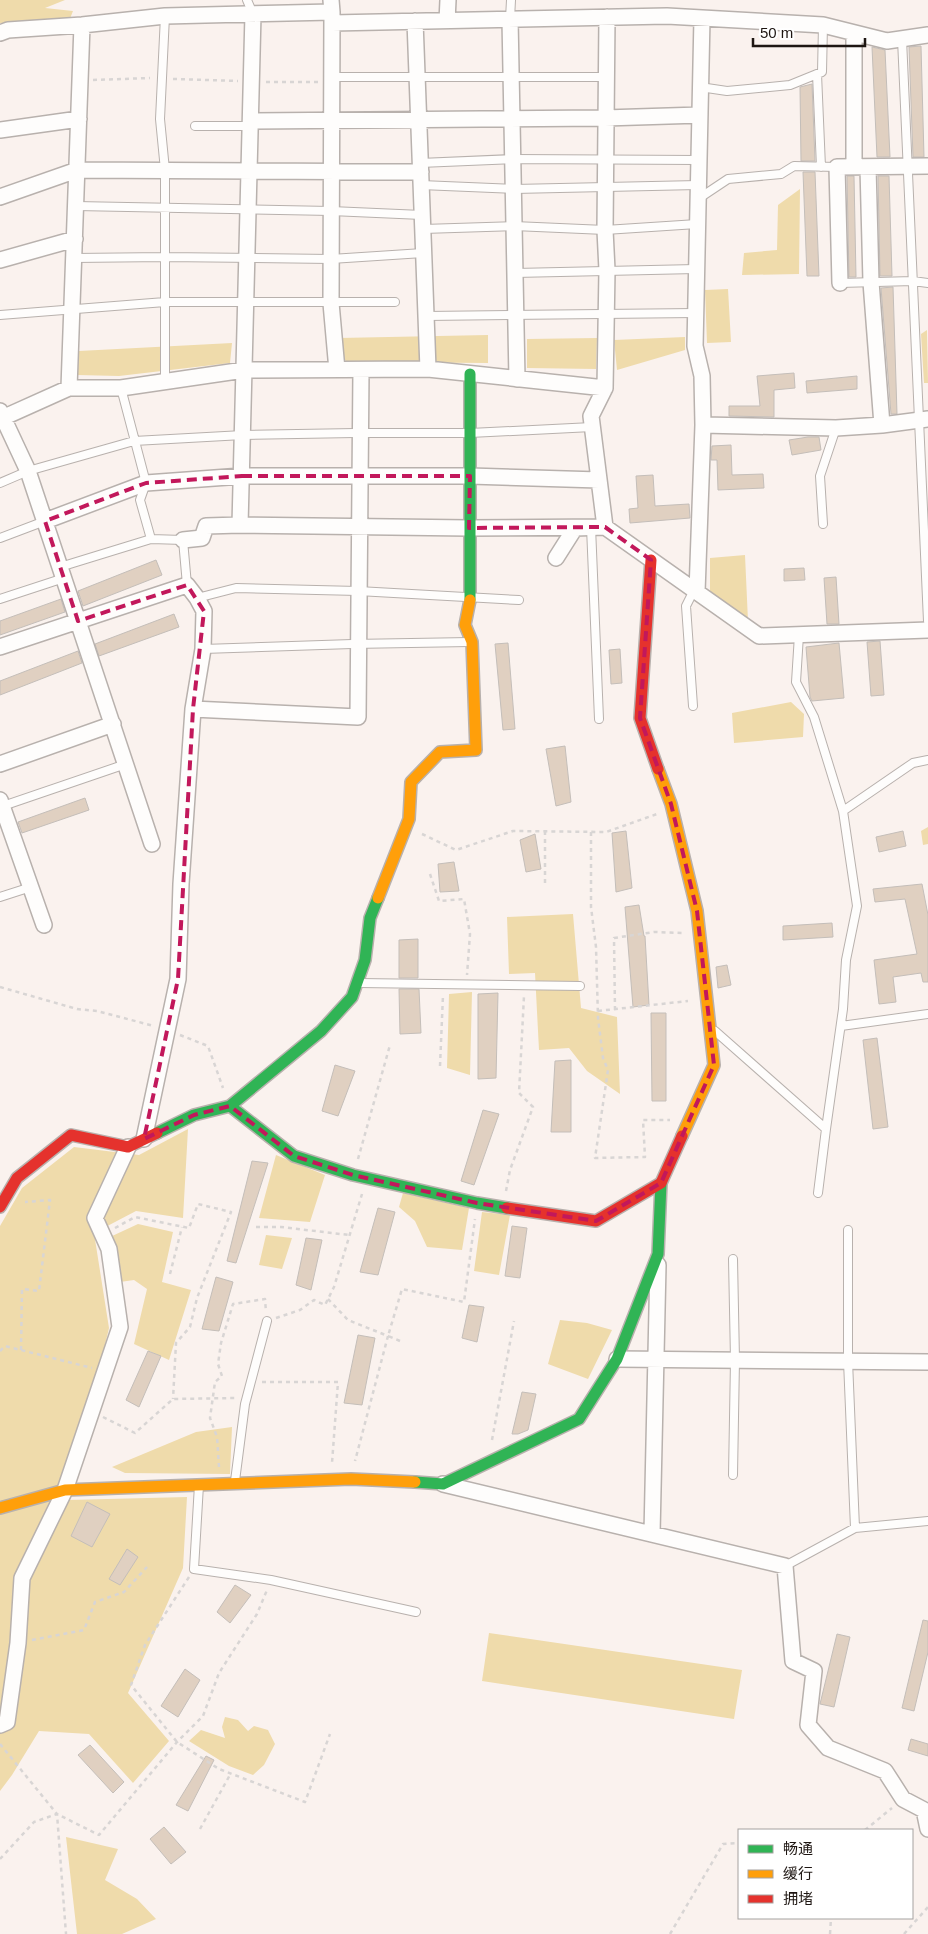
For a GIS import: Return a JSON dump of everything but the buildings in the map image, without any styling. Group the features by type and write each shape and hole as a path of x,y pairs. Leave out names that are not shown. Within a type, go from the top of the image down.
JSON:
{"street":[{"path":"447,21 448,0"},
{"path":"240,525 252,82 250,7"},
{"path":"0,33 8,30 82,25 250,7 332,12 415,22 667,16 823,25 887,41 928,35"},
{"path":"332,12 331,303 337,370"},
{"path":"598,527 599,480 591,416 605,388 607,314 605,118 607,17"},
{"path":"695,591 703,425 702,376 695,346 702,18"},
{"path":"510,19 517,379"},
{"path":"415,22 428,369"},
{"path":"69,388 82,25"},
{"path":"854,33 861,167 882,425"},
{"path":"250,123 332,119 605,118 700,115"},
{"path":"0,130 79,119"},
{"path":"840,282 837,167 928,166"},
{"path":"0,197 77,170 421,173"},
{"path":"0,260 75,239"},
{"path":"152,844 28,471 1,416 69,388 121,388 244,370 428,369 605,388"},
{"path":"193,709 358,717 361,370"},
{"path":"1,1205 17,1178 71,1135 128,1146 194,1115 230,1106 321,1030 352,997 364,960 370,918 409,819 411,782 440,752 476,750 472,642 465,625 472,597 469,528 470,374"},
{"path":"703,425 836,428 882,425 924,419"},
{"path":"45,521 146,483 242,476 470,476 599,480"},
{"path":"183,540 202,538 206,526 598,527 651,560 759,636 928,630"},
{"path":"556,558 575,528 598,527"},
{"path":"651,560 640,718 672,808 697,911 714,1065 661,1183 652,1534"},
{"path":"0,647 187,585 204,611 203,649 193,709 181,884 178,979 144,1139"},
{"path":"0,764 112,724"},
{"path":"1,804 44,925"},
{"path":"230,1106 294,1156 353,1175 477,1203 596,1222 661,1183"},
{"path":"0,1725 7,1722 18,1642 22,1578 65,1490 120,1327 108,1249 95,1218 128,1146"},
{"path":"444,1484 579,1419 617,1359 658,1254"},
{"path":"617,1359 928,1362"},
{"path":"0,1508 65,1490 351,1479 444,1484 785,1566 794,1660 814,1671 808,1725 828,1748 885,1771 903,1799 926,1807 928,1830"}],"lane":[{"path":"510,19 511,0"},
{"path":"165,381 165,208 160,119 166,16"},
{"path":"700,87 727,91 790,85 822,72 823,25"},
{"path":"902,39 913,280 924,419 928,621"},
{"path":"817,74 821,167"},
{"path":"332,80 417,77 606,77"},
{"path":"195,126 250,123"},
{"path":"421,173 513,159 698,160"},
{"path":"421,173 514,189 606,186 697,192 728,179 781,174 794,166 837,167"},
{"path":"76,206 331,212 422,222 606,230 697,224"},
{"path":"74,258 331,259 424,253"},
{"path":"515,273 696,269"},
{"path":"840,282 913,280 928,283"},
{"path":"0,315 165,302 395,302"},
{"path":"426,316 696,313"},
{"path":"121,388 146,483 140,500 151,539"},
{"path":"0,483 28,471 134,441 243,435 470,433 592,427"},
{"path":"823,524 820,476 836,428"},
{"path":"0,538 45,521"},
{"path":"598,527 599,718"},
{"path":"0,599 62,572 151,539 183,540 187,585"},
{"path":"197,598 236,588 358,591 520,600"},
{"path":"693,706 686,606 695,591"},
{"path":"799,635 796,682 814,717 843,811 857,906 846,960 841,1026 818,1193"},
{"path":"203,649 472,642"},
{"path":"843,811 913,763 928,760"},
{"path":"1,804 126,764"},
{"path":"0,897 31,887"},
{"path":"357,983 580,986"},
{"path":"841,1026 928,1014"},
{"path":"710,1027 826,1129"},
{"path":"848,1230 848,1361 855,1528"},
{"path":"733,1259 735,1360 733,1475"},
{"path":"235,1483 247,1397 267,1321"},
{"path":"199,1485 194,1569 271,1580 416,1612"},
{"path":"785,1566 855,1528 928,1521"}],"path":[{"path":"81,81 162,78 252,82 332,80"},
{"path":"406,827 456,850 513,831 606,832 672,808"},
{"path":"545,831 546,887"},
{"path":"591,832 591,907 596,947 598,1011 603,1058 608,1070 596,1158 646,1157 643,1120 690,1120"},
{"path":"430,874 439,900 464,899 470,934 466,984"},
{"path":"615,1010 614,938 654,932 700,933"},
{"path":"440,1066 443,984"},
{"path":"503,1207 510,1170 533,1107 519,1093 524,985"},
{"path":"0,987 77,1009 97,1011 167,1030 208,1046 230,1106"},
{"path":"598,1011 707,999"},
{"path":"353,1175 390,1045"},
{"path":"1,1205 50,1200 39,1291 22,1289 21,1350"},
{"path":"351,1479 402,1289 464,1302 477,1203"},
{"path":"102,1234 135,1218 189,1228 198,1204 231,1212 197,1298 190,1327 176,1343 173,1399"},
{"path":"170,1274 182,1227"},
{"path":"256,1227 280,1227 349,1235"},
{"path":"328,1299 348,1320 400,1341"},
{"path":"487,1462 514,1321"},
{"path":"0,1351 5,1346 106,1371"},
{"path":"251,1382 338,1382 330,1480"},
{"path":"92,1412 135,1434 173,1399 247,1397"},
{"path":"18,1642 84,1630 95,1602 124,1592 147,1567"},
{"path":"194,1569 145,1644 131,1685 177,1742 219,1769 305,1802 330,1734"},
{"path":"0,1744 57,1814 99,1835 177,1742 203,1716 219,1673 257,1614 271,1580"},
{"path":"200,1829 231,1773"},
{"path":"866,1829 903,1799"},
{"path":"0,1858 34,1822 57,1814"},
{"path":"57,1814 66,1934"},
{"path":"670,1934 723,1844 738,1843"},
{"path":"904,1934 928,1907"},
{"path":"830,1934 832,1919"}],"highlighted area":[{"path":"242,476 470,476 469,528 605,527 651,560 640,718 671,804 697,911 714,1065 661,1183 596,1221 477,1203 353,1175 294,1156 230,1106 194,1115 144,1139 178,979 193,709 204,611 187,585 78,621 45,521 146,483"}],"shaded area":[{"path":"0,0 65,0 45,8 73,11 69,21 0,23"},
{"path":"800,189 799,274 742,275 744,253 777,250 778,205"},
{"path":"728,289 731,342 707,343 705,290"},
{"path":"927,330 928,383 924,383 921,334"},
{"path":"488,335 488,363 348,362 339,357 339,338"},
{"path":"685,337 685,350 617,370 614,340"},
{"path":"597,338 596,369 527,368 527,339"},
{"path":"232,343 230,363 119,376 77,375 79,351"},
{"path":"745,555 748,621 710,594 710,558"},
{"path":"791,702 804,714 803,737 734,743 732,713"},
{"path":"928,827 928,844 923,845 921,831"},
{"path":"573,914 581,1008 617,1017 620,1094 587,1071 569,1048 539,1050 535,973 509,974 507,917"},
{"path":"472,992 470,1075 447,1068 449,994"},
{"path":"188,1129 183,1218 136,1211 94,1233 109,1328 68,1500 187,1497 183,1568 128,1693 169,1741 133,1783 89,1734 39,1731 0,1791 0,1226 22,1188 74,1147 139,1155"},
{"path":"276,1155 325,1175 310,1222 259,1218"},
{"path":"403,1193 469,1208 462,1250 427,1247 415,1221 399,1207"},
{"path":"482,1212 510,1215 499,1275 474,1271"},
{"path":"138,1224 173,1232 162,1282 191,1290 169,1360 134,1344 147,1289 134,1280 120,1282 110,1237"},
{"path":"266,1235 292,1238 282,1269 259,1265"},
{"path":"560,1320 587,1323 612,1330 588,1379 548,1364"},
{"path":"232,1427 230,1474 125,1473 112,1467 196,1432"},
{"path":"489,1633 742,1670 734,1719 482,1681"},
{"path":"225,1717 238,1720 248,1731 254,1726 268,1730 275,1744 264,1765 253,1775 229,1766 189,1741 201,1730 225,1738 222,1727"},
{"path":"66,1837 118,1849 105,1880 137,1899 156,1919 122,1934 77,1934"}],"traffic: fast":[{"path":"470,374 470,600"},
{"path":"157,1133 194,1115 230,1106 321,1031 352,997 365,960 370,918 378,898"},
{"path":"230,1106 294,1156 353,1175 507,1208"},
{"path":"415,1482 443,1484 579,1419 617,1359 658,1254 661,1183"}],"traffic: slow":[{"path":"378,898 409,819 411,782 440,752 476,750 472,642 465,625 470,600"},
{"path":"658,769 671,804 697,911 714,1065 682,1136"},
{"path":"0,1508 65,1490 351,1479 415,1482"}],"traffic: jam":[{"path":"651,560 640,718 658,769"},
{"path":"0,1207 17,1178 71,1135 128,1147 157,1133"},
{"path":"507,1208 596,1221 661,1183 682,1136"}]}
